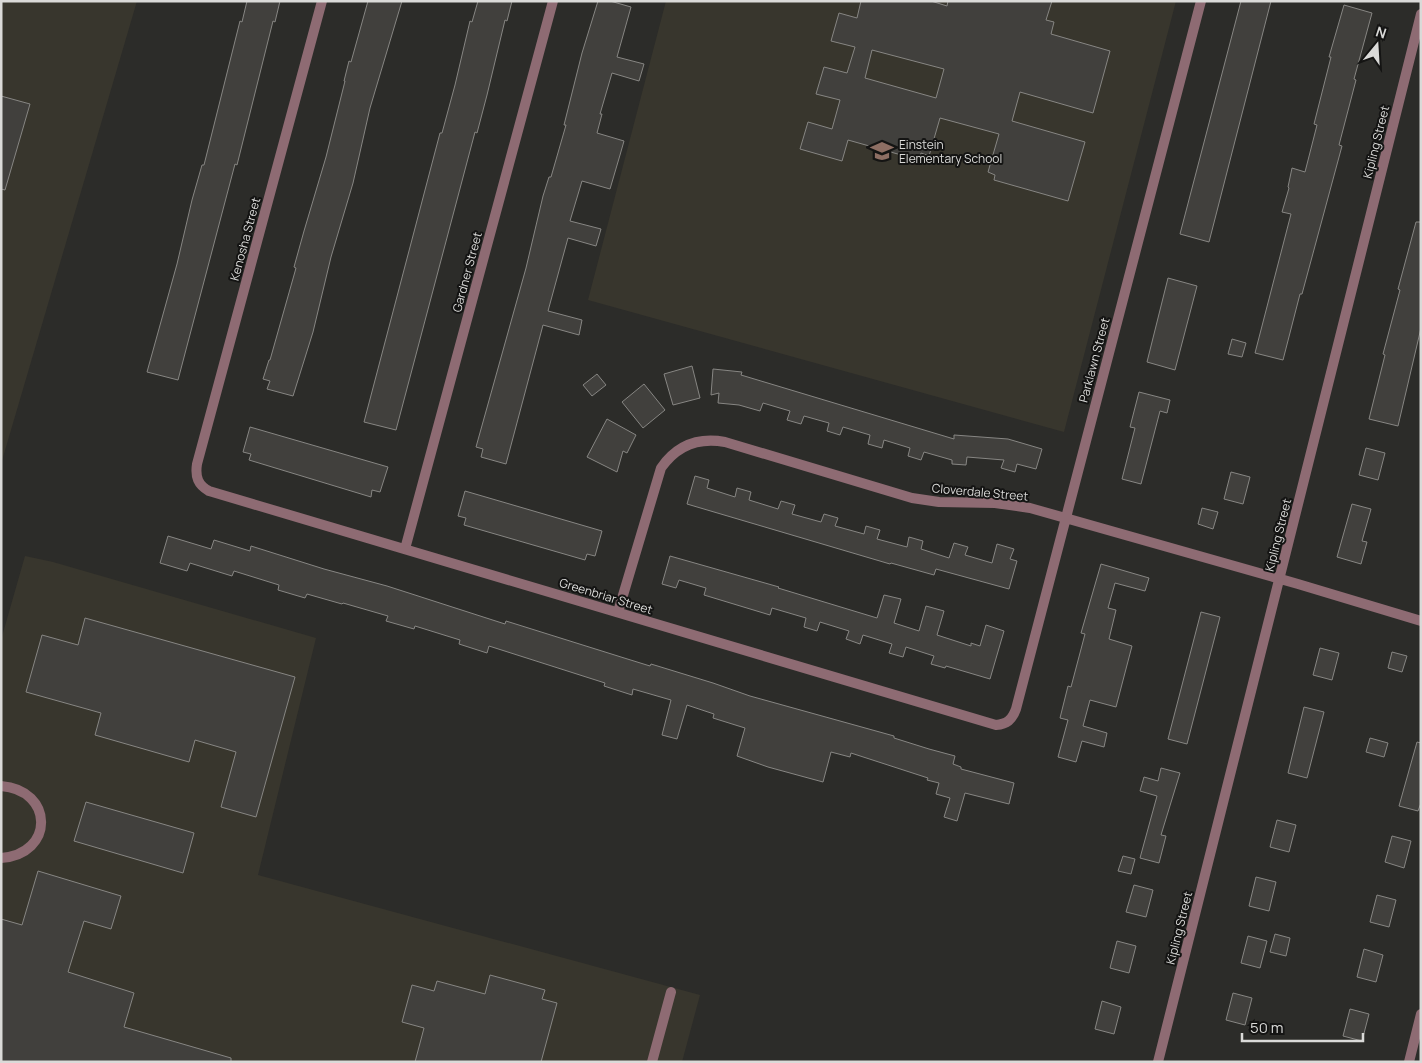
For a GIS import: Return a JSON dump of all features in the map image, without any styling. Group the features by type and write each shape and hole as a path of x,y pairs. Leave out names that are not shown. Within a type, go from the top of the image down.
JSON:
{"street":[{"name":"Kenosha Street","path":"200,483 196,471 197,464 322,1"},
{"name":"Gardner Street","path":"405,549 553,1"},
{"name":"Parklawn Street","path":"1008,723 1016,709 1201,1"},
{"name":"Kipling Street","path":"1158,1062 1421,14"},
{"name":"Cloverdale Street","path":"618,612 661,468 668,458 680,448 694,442 706,440 725,442 912,498 946,503 1013,505 1067,518 1421,621"},
{"name":"Greenbriar Street","path":"200,483 209,491 996,725 1008,723"},
{"path":"1,786 12,787 32,797 37,804 41,823 35,843 31,848 23,853 1,858"},
{"path":"652,1062 671,992"},
{"path":"1409,1062 1421,1014"}],"shaded area":[{"path":"1,1 137,1 1,464"},
{"name":"Einstein Elementary School","path":"666,1 1176,1 1064,432 588,300"},
{"path":"25,556 53,562 316,638 258,875 700,995 682,1062 1,1062 1,640"}],"building":[{"path":"247,1 280,1 275,22 273,21 237,165 235,164 178,380 147,372 177,264 192,200 202,165 204,165 240,21 242,22"},
{"path":"368,1 402,1 370,108 353,183 331,257 313,332 293,396 267,389 270,381 263,379 296,268 294,267 326,157 349,61 351,62"},
{"path":"478,1 512,1 507,21 505,20 477,133 475,132 396,430 364,422 440,133 442,133 455,85 470,21 472,22"},
{"path":"598,1 610,1 631,7 617,57 644,64 639,81 612,73 600,114 602,114 597,133 624,141 610,189 582,181 570,221 601,229 596,246 568,238 548,311 582,320 579,335 543,325 506,464 481,457 483,449 476,447 526,268 543,196 549,177 551,177 566,125 564,125 582,53"},
{"path":"861,1 931,1 947,6 948,1 1052,1 1046,20 1054,22 1051,34 1110,51 1093,113 1020,92 1012,121 1085,142 1068,201 994,180 995,175 988,172 999,134 940,118 929,156 921,153 919,160 848,140 842,161 800,149 808,122 832,129 840,100 816,94 824,67 847,73 855,47 831,41 839,13 857,18","holes":["872,50 944,69 936,98 865,78"]},
{"path":"1241,1 1271,1 1209,242 1180,234"},
{"path":"1344,5 1372,13 1339,145 1342,146 1283,360 1255,353 1291,214 1282,212 1289,188 1292,168 1305,172 1317,125 1314,124 1331,57 1329,57"},
{"path":"1,96 30,104 5,190 1,189"},
{"path":"1416,222 1421,222 1421,328 1398,426 1369,419 1385,355 1383,354 1400,290 1398,289"},
{"path":"1168,278 1197,286 1175,370 1147,362"},
{"path":"1232,339 1246,343 1242,357 1228,354"},
{"path":"692,366 700,398 673,405 664,374"},
{"path":"713,369 742,372 741,375 954,439 954,435 1008,439 1042,449 1036,469 1017,464 1015,472 1001,468 1004,460 967,457 966,465 952,464 952,460 924,452 921,460 908,456 910,448 884,440 882,448 868,444 870,435 843,427 840,435 827,431 829,423 804,416 801,424 787,420 790,411 763,403 760,411 739,405 718,403 719,393 711,395"},
{"path":"597,374 606,385 592,396 583,385"},
{"path":"644,384 665,410 643,428 622,402"},
{"path":"1139,392 1170,400 1167,413 1160,411 1141,484 1122,479 1135,428 1130,427"},
{"path":"607,419 636,435 627,453 623,451 617,472 587,457"},
{"path":"250,427 388,467 380,492 372,490 371,497 249,460 251,454 243,452"},
{"path":"1366,448 1385,453 1378,480 1359,475"},
{"path":"1231,472 1250,477 1243,504 1224,499"},
{"path":"695,476 709,480 707,488 735,497 737,488 751,492 749,500 778,509 781,501 795,505 792,514 821,522 824,514 838,518 835,526 864,534 866,526 880,530 877,539 907,547 909,537 923,541 921,549 949,558 954,543 968,547 965,555 992,563 997,544 1014,549 1010,559 1017,561 1009,589 936,569 934,575 890,564 687,504"},
{"path":"465,491 602,531 595,556 587,554 585,560 464,525 466,518 458,516"},
{"path":"1352,504 1371,509 1362,541 1367,542 1361,564 1337,557"},
{"path":"1202,508 1218,512 1213,529 1198,524"},
{"path":"168,536 211,549 214,540 250,551 251,546 387,586 505,624 506,621 650,666 651,664 713,683 750,696 894,736 894,738 955,756 953,764 961,767 961,769 1014,783 1009,804 965,793 957,821 944,817 950,798 936,794 939,783 851,753 850,757 831,752 823,782 768,767 737,756 745,728 713,718 714,714 687,705 677,739 662,735 671,700 633,689 632,695 604,686 605,683 489,646 487,653 459,644 460,640 415,626 414,629 386,621 388,616 307,594 305,598 278,590 279,585 234,571 232,576 190,563 187,571 160,563"},
{"path":"670,556 779,587 877,618 884,595 901,599 894,623 919,631 926,606 944,611 937,635 971,646 971,643 980,646 986,625 1004,631 990,679 946,666 945,668 931,664 934,656 906,647 903,657 889,653 892,644 863,635 860,644 846,639 849,631 820,622 817,631 804,627 806,618 772,608 770,615 704,595 706,588 679,580 676,588 662,584"},
{"path":"1101,564 1149,578 1145,591 1115,583 1108,608 1116,610 1109,639 1132,646 1116,707 1090,700 1083,726 1107,733 1104,747 1082,741 1076,762 1058,757 1068,720 1060,718 1068,686 1071,687 1085,634 1081,633"},
{"path":"1201,612 1220,617 1187,744 1168,739"},
{"path":"85,618 295,677 256,817 221,807 236,752 195,740 189,762 95,735 101,713 26,692 42,635 78,645"},
{"path":"1320,648 1339,653 1332,680 1313,675"},
{"path":"1392,652 1407,656 1402,672 1388,668"},
{"path":"1304,707 1324,712 1307,778 1288,773"},
{"path":"1370,738 1388,743 1384,757 1366,752"},
{"path":"1417,742 1421,743 1421,803 1418,811 1399,806"},
{"path":"1161,768 1180,773 1161,835 1166,836 1159,863 1140,858 1157,796 1140,791 1144,777 1158,781"},
{"path":"86,802 194,833 183,873 74,841"},
{"path":"1277,820 1296,825 1289,852 1270,847"},
{"path":"1392,836 1411,841 1404,868 1385,862"},
{"path":"1123,856 1135,859 1131,874 1118,871"},
{"path":"38,871 121,896 111,929 84,921 68,972 134,993 124,1027 231,1058 231,1062 1,1062 1,919 22,925"},
{"path":"1256,877 1276,882 1269,911 1249,906"},
{"path":"1134,885 1153,890 1146,917 1126,912"},
{"path":"1377,895 1396,900 1389,927 1370,922"},
{"path":"1275,934 1290,938 1286,956 1270,952"},
{"path":"1248,936 1267,941 1260,968 1241,963"},
{"path":"1117,941 1136,946 1129,973 1110,968"},
{"path":"1364,949 1383,955 1376,982 1357,977"},
{"path":"490,975 545,990 542,999 557,1003 541,1062 415,1062 424,1028 402,1022 412,985 434,991 437,981 485,994"},
{"path":"1233,993 1252,998 1245,1025 1226,1020"},
{"path":"1102,1001 1121,1007 1114,1034 1095,1029"},
{"path":"1350,1009 1369,1014 1362,1041 1343,1036"}],"place":[{"name":"Einstein Elementary School","path":"882,151"}]}
